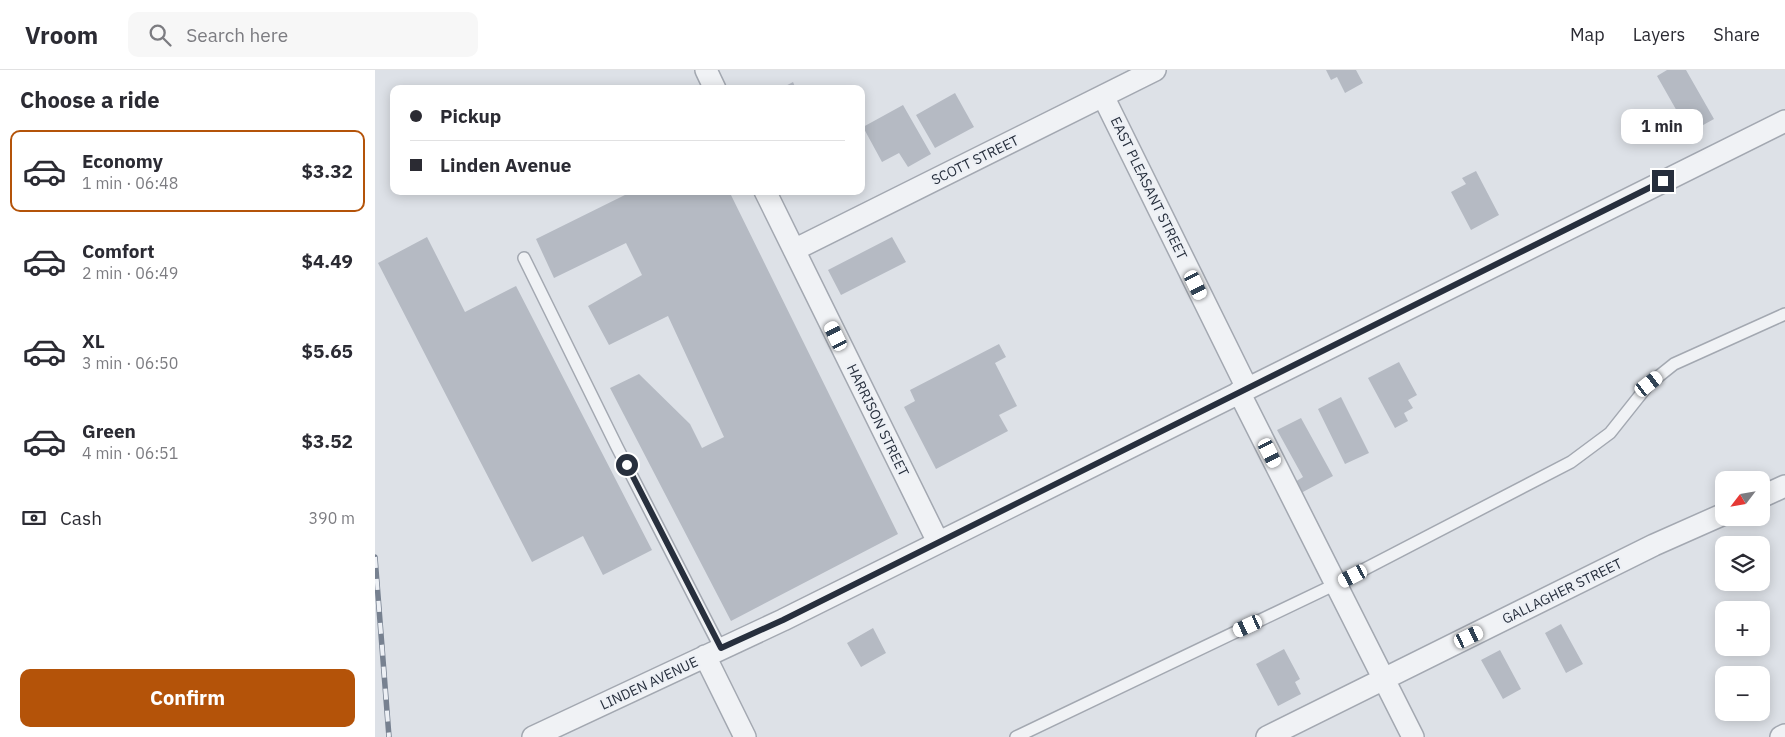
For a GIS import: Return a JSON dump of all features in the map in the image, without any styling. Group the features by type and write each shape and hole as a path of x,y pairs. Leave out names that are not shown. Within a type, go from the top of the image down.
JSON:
{"street":[{"path":"706,70 713,85"},
{"name":"SCOTT STREET","path":"794,250 1155,70"},
{"name":"EAST PLEASANT STREET","path":"1103,96 1336,584 1413,737"},
{"name":"LINDEN AVENUE","path":"533,737 783,620 1785,121"},
{"name":"HARRISON STREET","path":"767,195 938,542"},
{"path":"1770,493 1785,486"},
{"name":"GALLAGHER STREET","path":"1267,737 1645,550 1715,518"},
{"path":"713,652 745,737"},
{"path":"1781,737 1785,735"}],"lane":[{"path":"523,258 617,447 713,652"},
{"path":"1016,737 1336,584 1571,462 1609,433 1649,384 1674,364 1785,314"}],"building":[{"path":"1326,70 1356,70 1363,83 1345,93 1337,77 1331,80"},
{"path":"1667,70 1686,70 1714,119 1696,129 1689,116 1682,120 1657,76"},
{"path":"955,93 974,127 935,148 916,115"},
{"path":"903,105 931,154 908,167 899,153 882,162 865,131 865,126"},
{"path":"1476,171 1499,215 1471,230 1451,192 1466,184 1462,178"},
{"path":"625,195 731,195 898,534 731,621 610,388 639,374 690,424 702,448 724,437 668,316 609,345 588,306 642,275 626,243 554,278 536,239"},
{"path":"427,237 465,312 516,286 652,550 603,575 583,536 532,562 378,263"},
{"path":"892,237 906,262 841,295 828,270"},
{"path":"999,344 1006,357 995,363 1017,406 999,415 1008,431 936,469 904,407 915,401 910,390"},
{"path":"1399,362 1417,395 1408,400 1413,408 1404,413 1408,421 1395,428 1368,378"},
{"path":"1341,397 1369,453 1345,464 1318,409"},
{"path":"1301,418 1333,476 1301,493 1295,482 1303,477 1277,430"},
{"path":"1561,624 1583,664 1566,673 1545,633"},
{"path":"873,628 886,653 861,667 847,643"},
{"path":"1284,649 1300,679 1295,682 1301,694 1278,706 1256,664"},
{"path":"1500,650 1521,689 1503,699 1481,660"}],"railway":[{"path":"375,557 389,737"}],"route":[{"path":"627,465 721,648 783,620 1663,181"}]}
